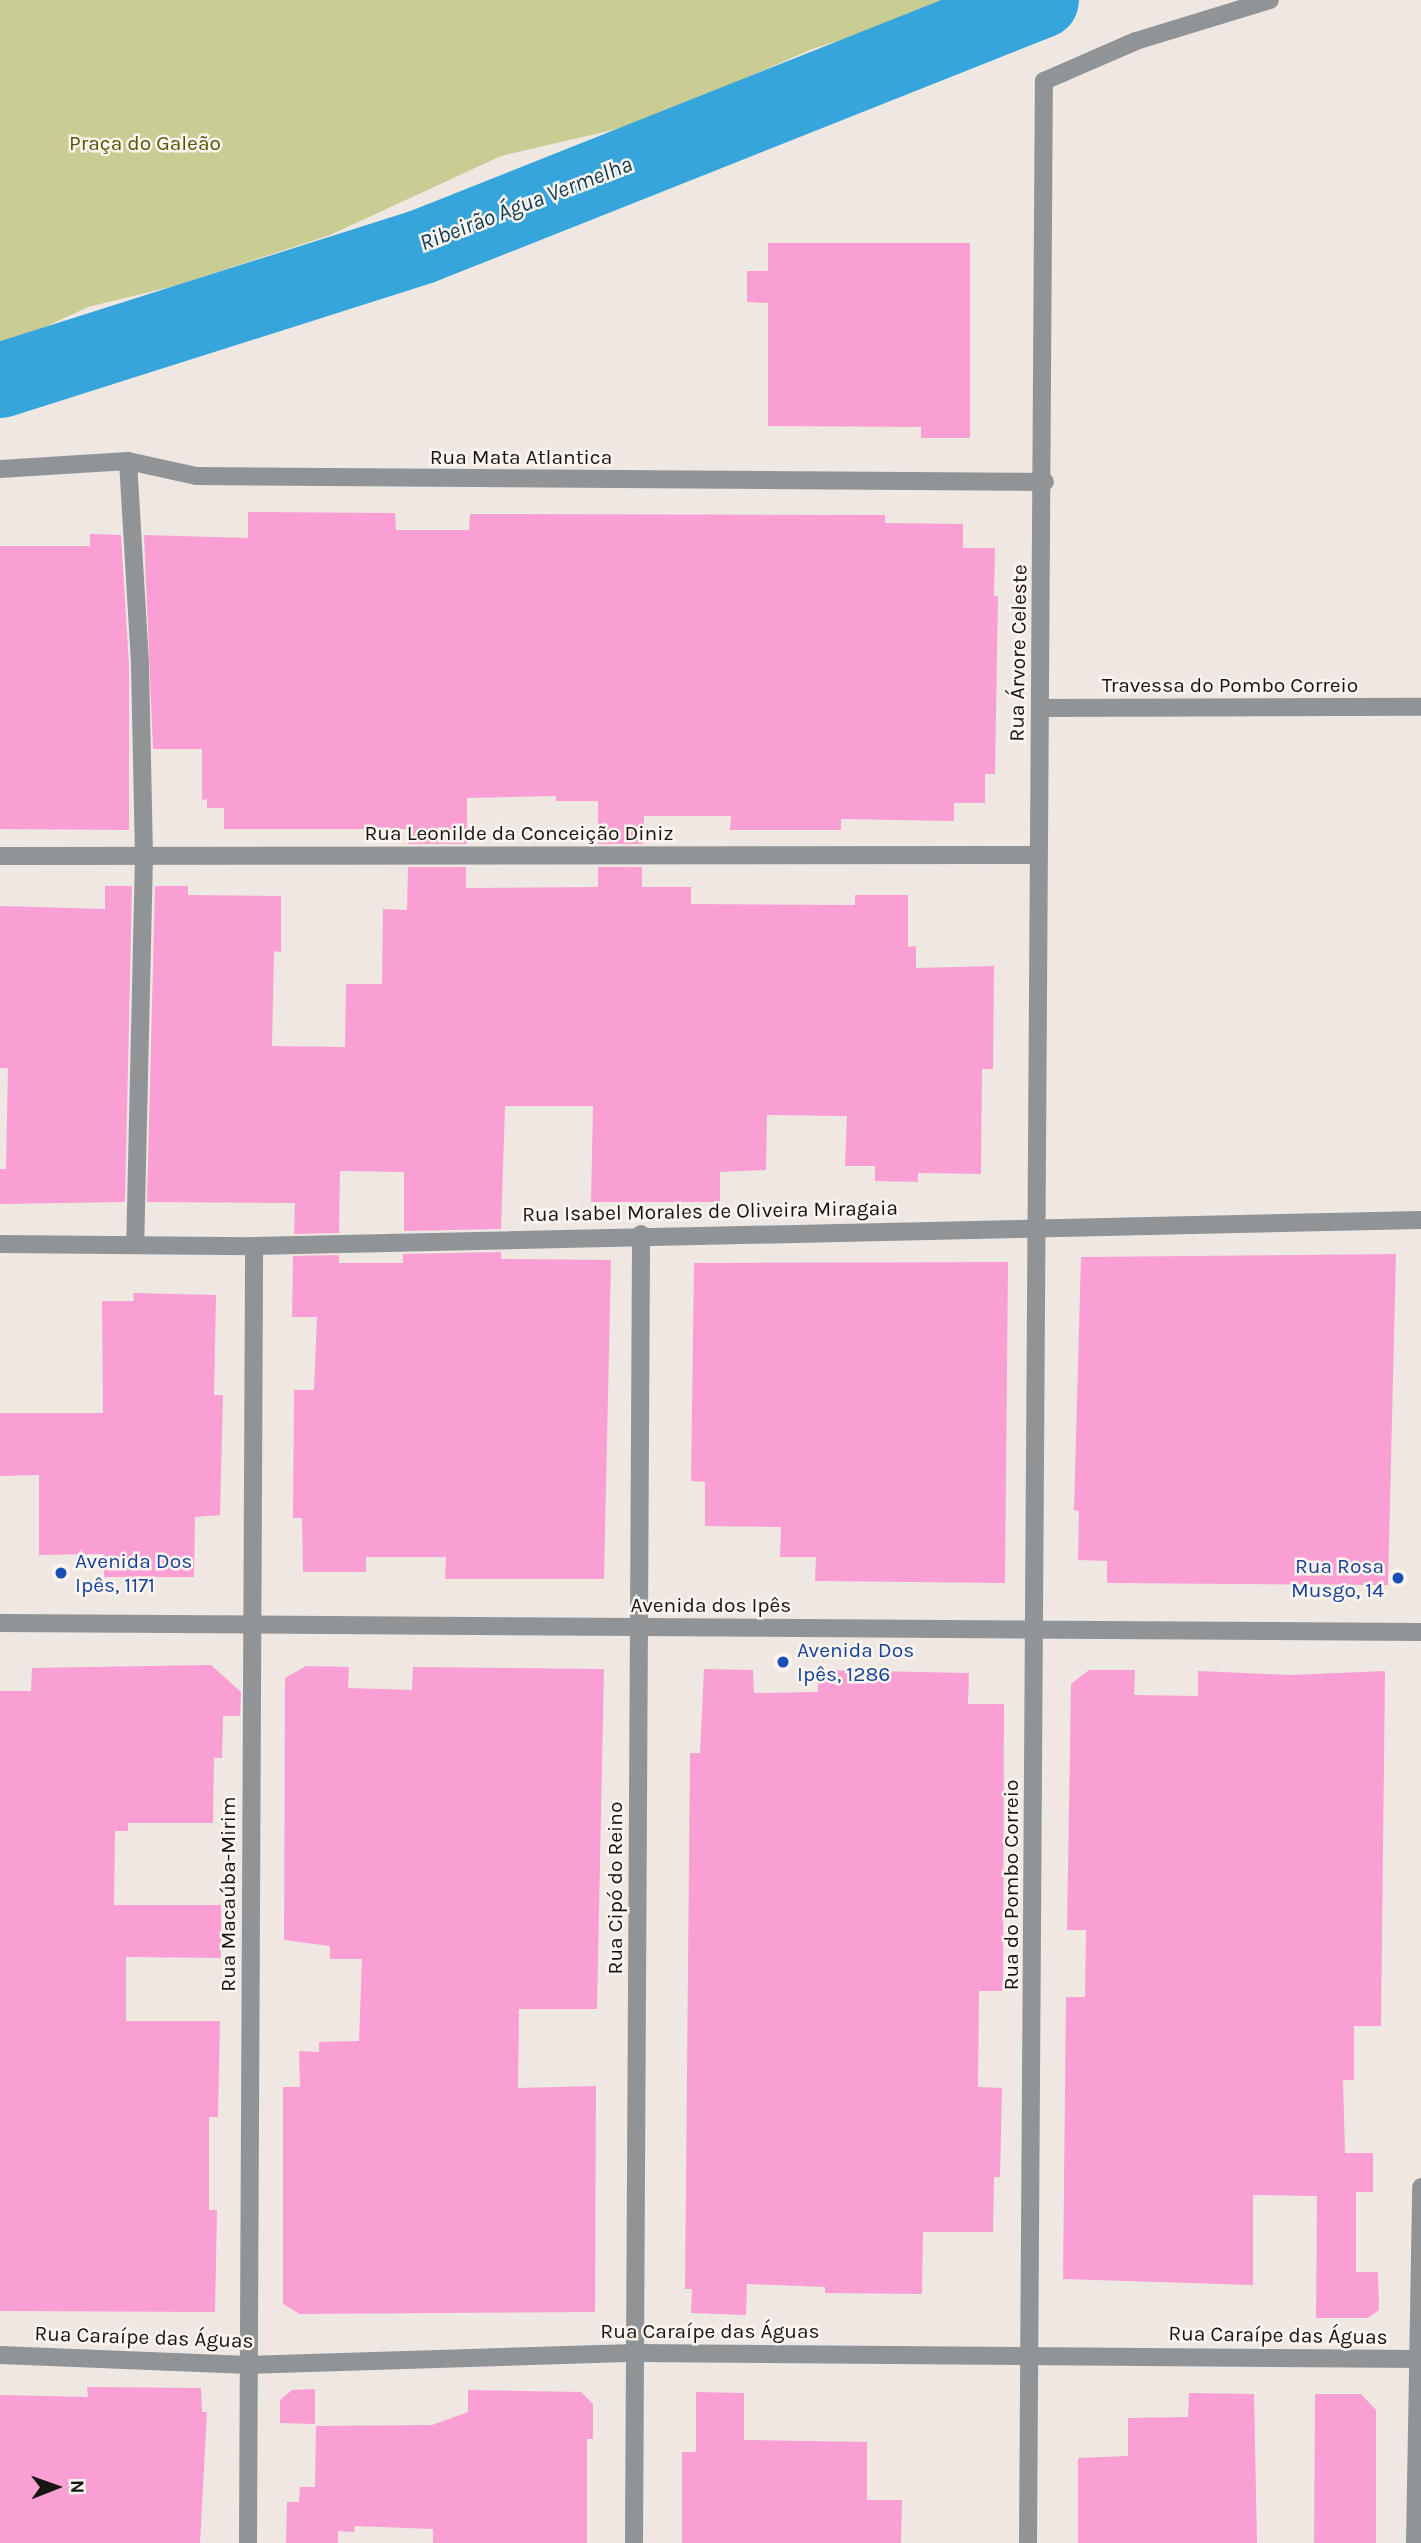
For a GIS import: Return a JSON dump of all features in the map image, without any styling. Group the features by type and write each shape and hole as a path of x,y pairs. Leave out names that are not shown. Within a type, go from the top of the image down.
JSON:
{"street":[{"name":"Rua Árvore Celeste","path":"1038,1227 1037,855 1045,482 1044,81 1136,41 1270,0"},
{"name":"Rua Mata Atlantica","path":"0,469 128,461 196,476 223,477 1045,482"},
{"path":"128,461 140,665 144,856 135,1245"},
{"name":"Travessa do Pombo Correio","path":"1040,708 1421,708"},
{"name":"Rua Leonilde da Conceição Diniz","path":"0,856 1037,855"},
{"name":"Rua Isabel Morales de Oliveira Miragaia","path":"0,1244 254,1246 641,1234 1421,1220"},
{"name":"Rua do Pombo Correio","path":"1028,2543 1038,1227"},
{"name":"Rua Cipó do Reino","path":"634,2543 641,1234"},
{"name":"Rua Macaúba-Mirim","path":"248,2543 254,1246"},
{"name":"Avenida dos Ipês","path":"0,1623 1421,1632"},
{"path":"1415,2543 1421,2187"},
{"name":"Rua Caraípe das Águas","path":"0,2355 249,2365 635,2353 1420,2359"}],"green space":[{"name":"Praça do Galeão","path":"0,0 947,0 905,20 812,49 643,123 501,156 330,235 178,285 88,307 0,348"}],"building":[{"path":"768,243 970,243 970,438 921,438 921,427 768,426 768,303 747,302 747,271 768,271"},
{"path":"248,512 395,513 396,530 469,530 470,514 885,515 885,523 963,524 963,548 995,548 994,596 998,596 995,774 985,774 985,803 954,803 954,821 841,819 841,830 730,830 731,816 644,816 643,844 598,844 598,801 556,801 556,796 467,798 467,844 408,844 408,829 224,829 224,808 207,808 207,799 202,800 202,749 153,749 144,535 248,538"},
{"path":"90,534 121,535 129,665 129,830 0,829 0,546 90,546"},
{"path":"408,867 466,867 466,888 598,887 598,867 642,867 642,887 691,887 691,904 855,905 855,895 908,895 908,947 916,946 916,968 994,966 993,1069 982,1069 981,1174 918,1173 918,1182 875,1181 875,1166 845,1166 847,1116 767,1115 766,1170 720,1172 720,1202 591,1202 593,1106 505,1106 501,1229 404,1231 404,1172 340,1171 339,1233 294,1234 295,1203 147,1202 155,886 188,886 188,895 281,896 281,952 274,951 272,1046 345,1047 346,984 382,984 383,909 407,910"},
{"path":"105,886 132,886 125,1202 0,1204 0,1169 6,1169 8,1068 0,1068 0,906 105,909"},
{"path":"501,1252 501,1259 611,1260 604,1579 445,1579 446,1557 366,1557 366,1572 303,1572 302,1518 293,1518 294,1390 314,1390 317,1317 292,1317 293,1256 339,1255 339,1263 403,1263 403,1254"},
{"path":"1396,1254 1388,1585 1107,1583 1107,1561 1078,1560 1079,1511 1074,1510 1081,1257"},
{"path":"1008,1262 1005,1583 815,1581 816,1557 780,1557 781,1527 705,1526 705,1482 691,1481 694,1263"},
{"path":"133,1293 216,1295 214,1395 223,1395 220,1515 195,1517 194,1577 104,1577 104,1554 39,1555 39,1475 0,1476 0,1413 103,1413 102,1301 134,1301"},
{"path":"211,1665 241,1692 240,1716 223,1716 222,1758 214,1758 213,1823 128,1823 128,1831 115,1831 114,1905 221,1905 221,1958 126,1957 126,2021 220,2021 218,2117 209,2117 209,2210 217,2210 215,2312 0,2311 0,1691 31,1691 32,1668"},
{"path":"306,1666 349,1667 348,1688 412,1690 413,1667 604,1669 597,2009 519,2009 518,2088 596,2086 595,2312 300,2314 283,2304 283,2087 300,2087 299,2051 319,2052 319,2042 359,2041 362,1959 330,1959 330,1946 284,1940 285,1678"},
{"path":"704,1669 753,1670 754,1693 818,1692 818,1670 969,1673 968,1704 1004,1704 1003,1991 979,1991 978,2087 1002,2088 1000,2177 994,2177 993,2232 923,2232 922,2294 825,2293 825,2287 747,2284 746,2315 691,2313 692,2289 685,2289 690,1753 700,1753"},
{"path":"1089,1670 1135,1670 1134,1695 1198,1696 1198,1671 1291,1675 1385,1671 1381,2026 1354,2026 1354,2080 1343,2080 1345,2153 1373,2153 1373,2192 1356,2192 1356,2272 1378,2272 1379,2310 1368,2318 1316,2318 1317,2196 1253,2195 1253,2285 1063,2279 1066,1997 1085,1997 1086,1930 1067,1930 1071,1684"},
{"path":"87,2387 201,2388 202,2412 207,2412 200,2543 0,2543 0,2395 88,2397"},
{"path":"315,2389 315,2424 280,2423 280,2400 292,2390"},
{"path":"468,2390 581,2392 593,2404 593,2439 587,2439 587,2543 433,2543 433,2529 355,2526 354,2532 338,2531 338,2543 286,2543 287,2502 299,2502 300,2487 315,2487 316,2426 432,2425 468,2412"},
{"path":"696,2392 744,2393 744,2440 867,2442 867,2500 902,2500 901,2543 682,2543 682,2452 696,2452"},
{"path":"1189,2393 1254,2394 1257,2543 1078,2543 1078,2458 1128,2456 1128,2418 1188,2417"},
{"path":"1315,2394 1361,2394 1376,2410 1376,2543 1314,2543"}],"waterway":[{"name":"Ribeirão Água Vermelha","path":"0,380 422,246 1041,0"}],"place":[{"name":"Avenida Dos Ipês, 1171","path":"61,1573"},
{"name":"Rua Rosa Musgo, 14","path":"1398,1578"},
{"name":"Avenida Dos Ipês, 1286","path":"783,1662"}]}
